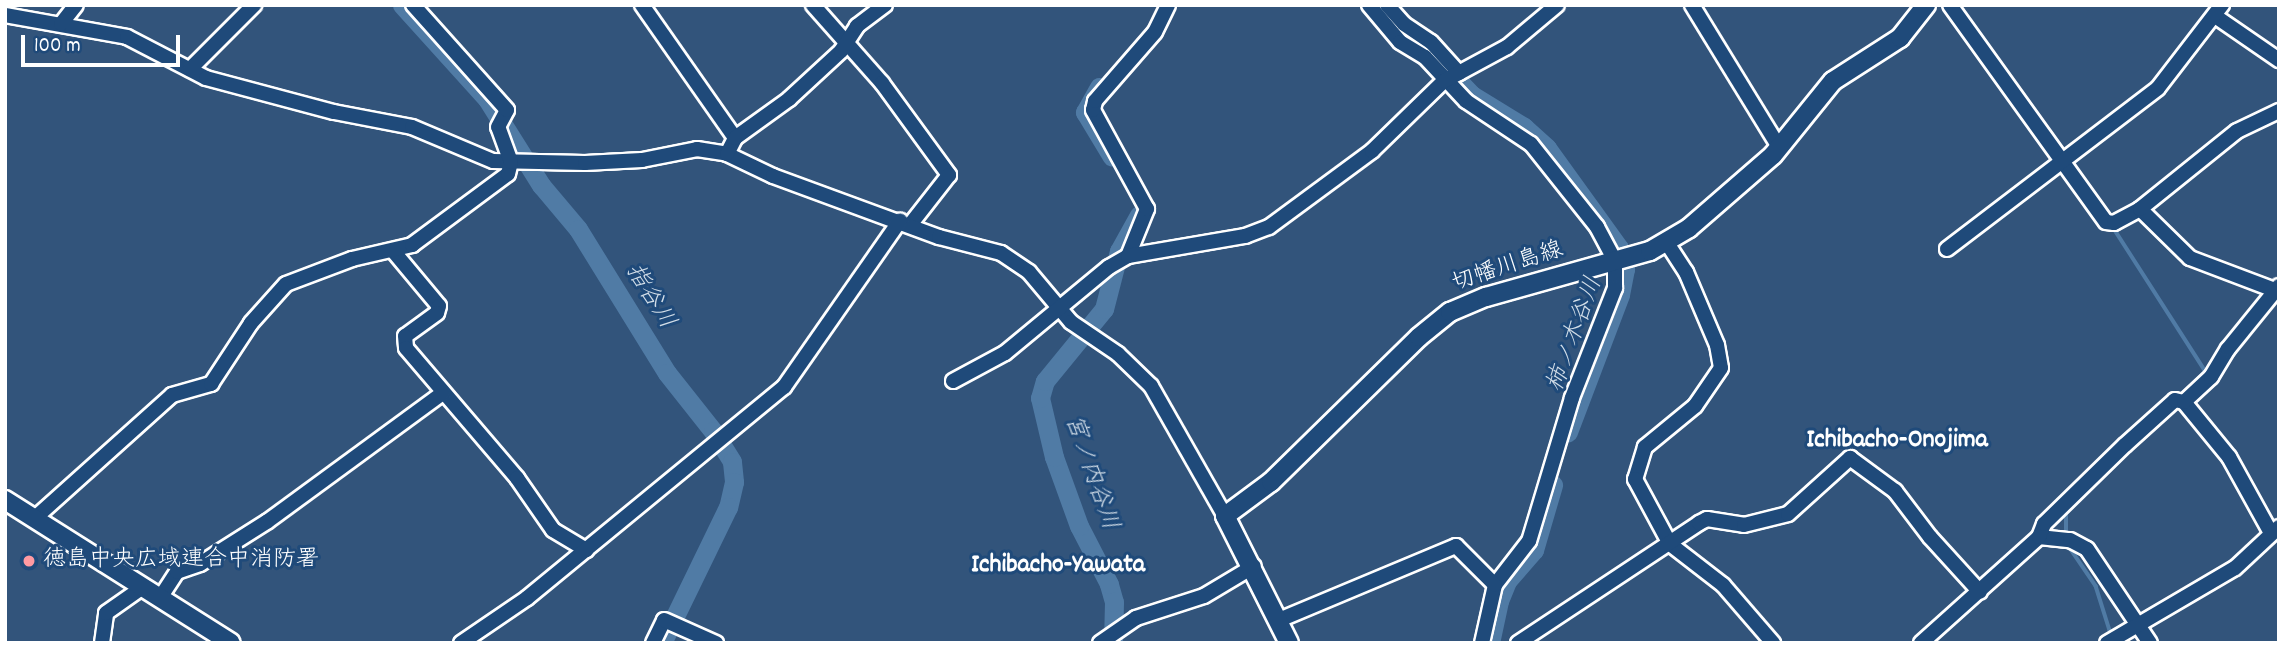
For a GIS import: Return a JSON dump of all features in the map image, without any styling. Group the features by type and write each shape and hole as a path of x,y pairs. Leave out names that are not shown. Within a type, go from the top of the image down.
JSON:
{"main road":[{"name":"切幡川島線","path":"1225,516 1271,482 1439,319 1474,301 1620,260 1667,243 1749,178 1779,147 1833,81 1900,38 1926,5"},
{"path":"5,500 231,643"},
{"path":"1225,516 1254,566 1289,643"}],"street":[{"path":"61,24 76,5"},
{"path":"190,69 254,5"},
{"path":"413,5 507,110 502,120 520,163"},
{"path":"642,5 735,138"},
{"path":"461,643 527,598 721,442 803,365 905,223 949,175 846,40 813,5"},
{"path":"727,154 735,138 789,99 831,61 846,40 885,5"},
{"path":"1125,258 1147,209 1093,110 1095,101 1155,33 1168,5"},
{"path":"1370,5 1400,42 1452,77 1531,144 1620,260 1615,288 1572,398 1529,541 1495,585 1482,643"},
{"path":"1387,5 1404,24 1431,42 1452,77"},
{"path":"953,381 1005,353 1109,267 1125,258 1245,236 1269,227 1372,151 1452,77 1507,47 1557,5"},
{"path":"1692,5 1779,147"},
{"path":"1950,5 2112,224 2140,209 2237,131 2279,111"},
{"path":"1947,249 2158,88 2218,11 2279,60"},
{"path":"5,15 127,37 190,69 334,112 412,127 493,161 520,163 642,160 696,149 727,154 773,176 1014,260 1059,311 1151,386 1225,516"},
{"path":"35,518 172,395 211,384 251,323 286,284 352,260 394,253 494,189 520,163"},
{"path":"1921,643 2039,537 2044,524 2180,401 2211,377 2275,288 2199,263 2140,209"},
{"path":"1667,243 1686,272 1717,345 1721,368 1695,406 1640,454 1637,487 1670,544 1723,585 1773,643"},
{"path":"394,253 439,306 437,313 405,336 406,348 517,478 553,530 586,550"},
{"path":"160,598 177,572 200,564 268,521 443,393"},
{"path":"2111,641 2235,569 2275,530 2230,457 2180,401"},
{"path":"1518,643 1641,557 1670,544 1707,519 1744,525 1788,514 1850,458 1855,459 1895,491 1930,537 1980,592"},
{"path":"2039,537 2066,540 2087,549 2140,624 2150,643"},
{"path":"1279,620 1456,546 1495,585"},
{"path":"1100,643 1136,618 1203,596 1254,566"},
{"path":"102,643 106,613 143,587"},
{"path":"653,643 664,620 716,643"}],"waterway":[{"name":"指谷川","path":"402,5 487,99 541,185 578,229 667,373 713,431 732,462 734,482 728,507 662,643"},
{"path":"1965,15 1983,40"},
{"name":"柿ノ木谷川","path":"1384,16 1398,32 1428,49 1472,95 1524,127 1547,148 1619,248 1625,269 1620,295 1568,432"},
{"name":"宮ノ内谷川","path":"1099,87 1085,112 1112,157"},
{"name":"宮ノ内谷川","path":"1113,643 1114,602 1109,584 1079,526 1054,457 1040,398 1045,381 1104,309 1119,251 1139,215"},
{"path":"2113,227 2206,372 2179,397"},
{"name":"柿ノ木谷川","path":"1490,643 1499,601 1507,581 1534,550 1553,485"},
{"path":"2066,510 2066,537"},
{"path":"2068,545 2096,586 2111,634"}],"place":[{"name":"徳島中央広域連合中消防署","path":"29,561"}],"district":[{"name":"Ichibacho-Onojima","path":"1897,441"},
{"name":"Ichibacho-Yawata","path":"1058,566"}]}
